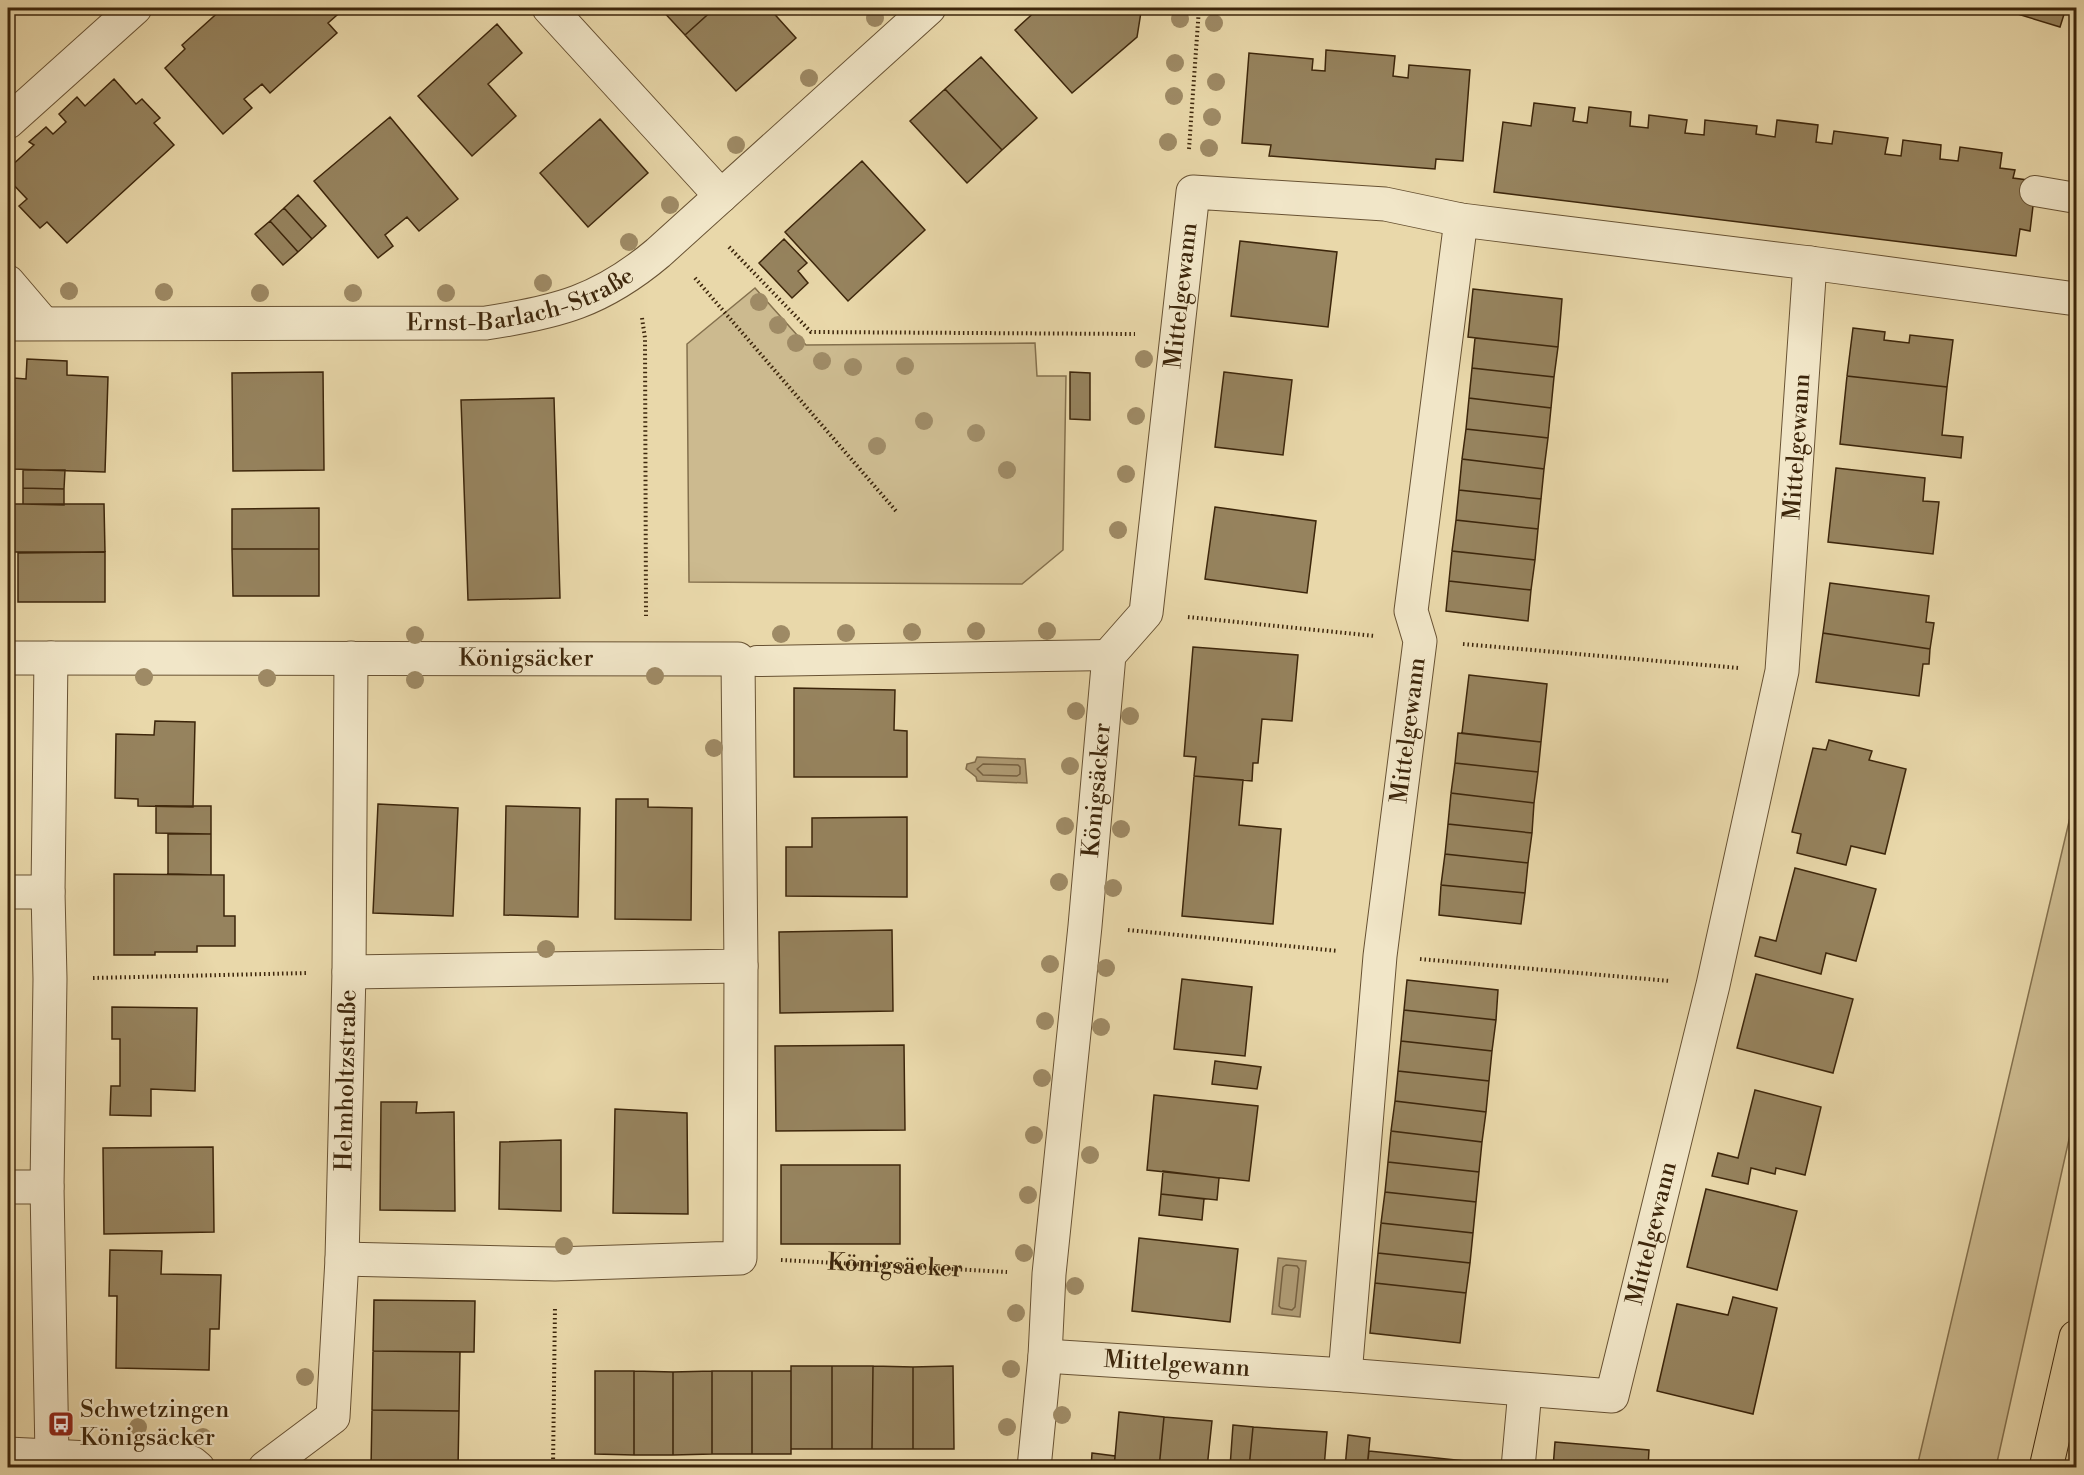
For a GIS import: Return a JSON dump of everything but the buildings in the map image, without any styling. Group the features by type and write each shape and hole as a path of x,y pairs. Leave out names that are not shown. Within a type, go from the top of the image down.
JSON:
{"main road":[{"path":"2046,1467 2076,1337"}],"street":[{"path":"8,122 135,8"},
{"path":"549,8 710,206"},
{"name":"Ernst-Barlach-Straße","path":"8,324 486,323 537,315 580,302 620,282 637,270 929,8"},
{"name":"Mittelgewann","path":"1109,655 1146,613 1192,192 1385,204 1461,220 1810,263 2076,299"},
{"name":"Mittelgewann","path":"1345,1375 1380,956 1420,641 1411,611 1461,220"},
{"name":"Mittelgewann","path":"1045,1356 1345,1375 1612,1396 1713,985 1782,671 1810,263"},
{"path":"8,282 43,323"},
{"name":"Königsäcker","path":"1034,1467 1045,1356 1049,1274 1085,926 1109,655"},
{"name":"Königsäcker","path":"8,658 738,659 741,966 740,1258"},
{"path":"51,658 48,892 51,979 47,1186 52,1456"},
{"name":"Helmholtzstraße","path":"265,1467 333,1417 342,1259 350,972 351,658"},
{"path":"8,892 48,892"},
{"path":"350,972 741,966"},
{"path":"8,1187 47,1186"},
{"path":"342,1259 555,1264 740,1258"},
{"path":"1518,1467 1525,1390"},
{"path":"8,1454 192,1463 198,1467"}],"lane":[{"path":"2035,191 2076,198"},
{"path":"757,661 1109,655"}],"path":[{"path":"1192,192 1189,156 1199,8"},
{"path":"710,206 811,332 1178,334"},
{"path":"637,270 645,338 647,659"},
{"path":"725,313 896,512"},
{"path":"1085,926 1380,956 1713,985"},
{"path":"51,979 350,972"},
{"name":"Königsäcker","path":"740,1258 1049,1274"},
{"path":"554,1467 555,1264"}],"shaded area":[{"path":"755,288 806,345 1035,343 1037,376 1066,376 1063,550 1022,584 689,582 687,344"},
{"path":"2076,792 2076,1108 1996,1467 1917,1467"}],"water":[{"path":"977,757 1025,759 1027,783 977,781 976,777 966,769 967,764 975,762"},
{"path":"1278,1258 1306,1261 1300,1317 1272,1314"}],"place":[{"name":"Schwetzingen Königsäcker","path":"61,1424"}]}
